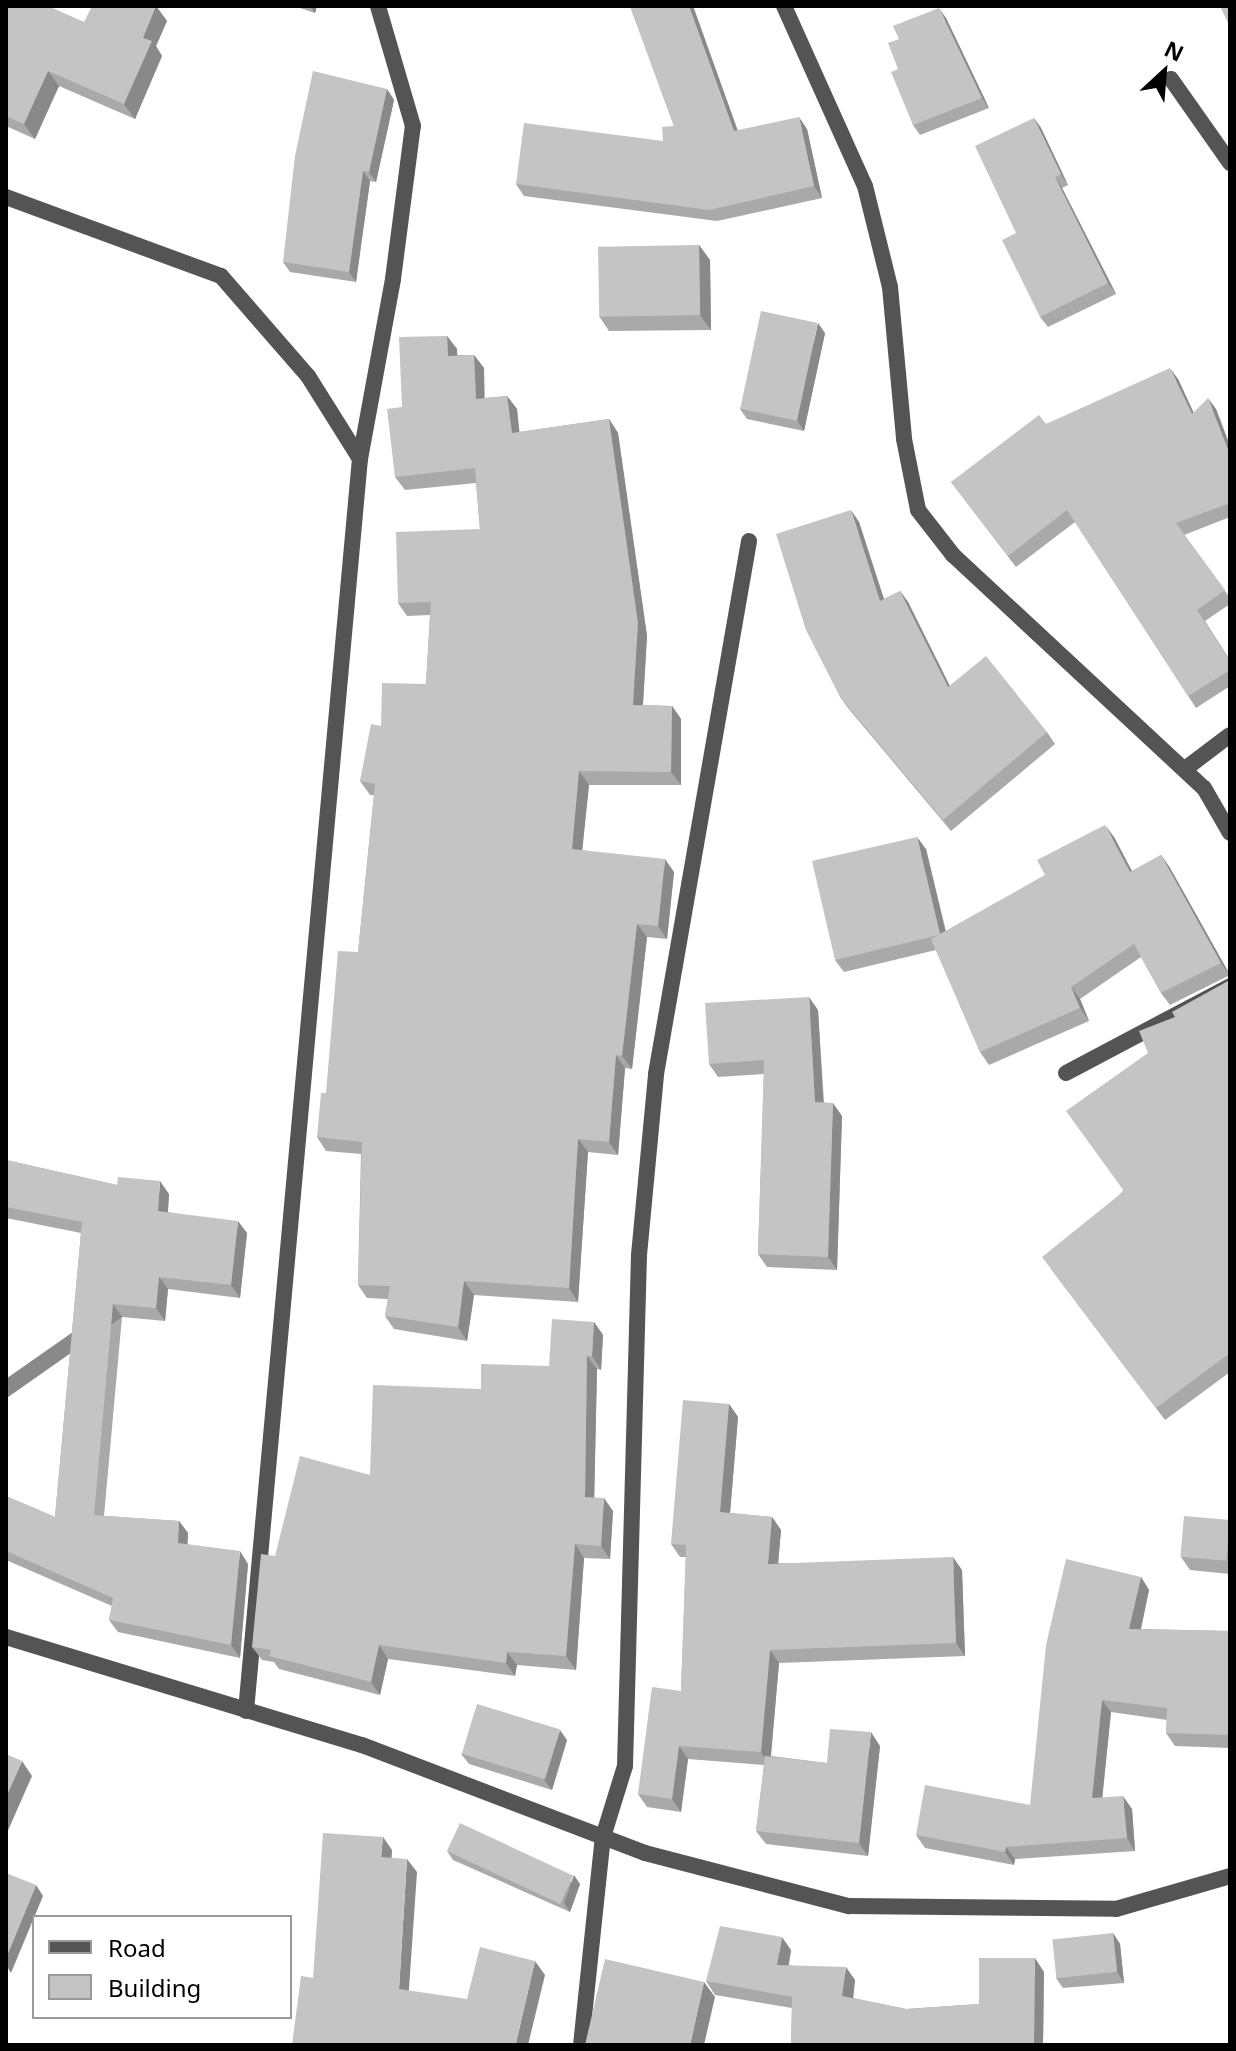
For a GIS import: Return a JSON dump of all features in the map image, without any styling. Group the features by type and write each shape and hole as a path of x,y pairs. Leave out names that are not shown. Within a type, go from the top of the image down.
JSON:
{"street":[{"path":"246,1711 360,459 393,279 413,126 378,6"},
{"path":"784,6 865,186 890,287 904,439 918,510 953,555 1204,788 1230,833"},
{"path":"1171,79 1230,163"},
{"path":"6,197 221,276 308,376 360,459"},
{"path":"581,2045 603,1837 625,1766 639,1255 656,1074 749,541"},
{"path":"1185,769 1230,735"},
{"path":"1066,1073 1230,986"},
{"path":"6,1637 362,1745 645,1853 849,1906 1116,1909 1230,1876"}],"building":[{"path":"6,6 48,6 84,22 92,6 156,6 143,38 152,41 124,104 48,71 24,124 6,116"},
{"path":"630,6 689,6 734,131 799,117 814,186 709,210 516,184 524,123 663,141 662,127 674,126"},
{"path":"1220,6 1230,6 1230,27"},
{"path":"939,8 982,98 913,125 891,72 898,69 888,43 899,39 893,26"},
{"path":"313,71 387,89 369,172 363,171 349,272 283,262 295,156"},
{"path":"1034,118 1061,174 1055,177 1108,283 1040,317 1002,240 1016,233 975,146"},
{"path":"699,245 700,315 599,317 598,247"},
{"path":"761,311 818,323 797,421 740,409"},
{"path":"447,336 448,356 474,355 476,399 507,396 512,433 609,419 638,623 633,705 672,706 671,772 579,771 572,849 665,859 658,926 637,924 622,1056 616,1055 609,1142 578,1139 569,1288 464,1281 458,1327 385,1316 390,1286 358,1285 362,1142 317,1137 321,1093 326,1093 338,951 358,952 375,784 360,781 371,724 381,726 382,683 426,684 431,602 398,603 396,532 480,529 475,468 395,477 387,409 402,407 399,337"},
{"path":"1170,368 1192,414 1208,398 1230,455 1230,503 1176,523 1225,590 1197,610 1230,661 1230,670 1188,696 1067,510 1008,556 951,482 1039,415 1046,424"},
{"path":"851,510 880,601 900,591 948,687 986,656 1047,732 943,820 840,697 806,630 776,534"},
{"path":"1105,825 1130,872 1161,855 1221,963 1161,993 1134,944 1071,987 1080,1008 980,1052 931,939 939,935 835,960 812,861 917,837 940,934 1045,875 1037,860"},
{"path":"1230,980 1230,1353 1156,1408 1042,1257 1124,1191 1066,1111 1148,1053 1139,1031 1175,1017 1172,1012"},
{"path":"809,997 815,1102 833,1103 828,1257 758,1254 764,1060 709,1064 705,1003"},
{"path":"6,1160 117,1185 118,1177 160,1181 158,1211 238,1221 231,1285 159,1277 156,1308 113,1304 94,1515 179,1521 178,1543 240,1551 231,1645 109,1620 113,1598 6,1551 6,1496 55,1517 82,1222 6,1207"},
{"path":"552,1319 594,1322 592,1356 587,1356 585,1497 604,1498 601,1546 575,1544 566,1656 507,1652 506,1663 379,1645 371,1682 269,1656 271,1650 252,1647 261,1554 275,1556 300,1456 370,1475 373,1385 481,1389 481,1364 549,1366"},
{"path":"683,1400 729,1404 720,1512 772,1517 768,1564 953,1557 956,1643 770,1650 761,1752 679,1746 672,1799 638,1794 652,1687 681,1691 686,1545 671,1544"},
{"path":"1184,1516 1230,1520 1226,1561 1180,1557"},
{"path":"1066,1559 1141,1577 1129,1629 1230,1631 1230,1735 1166,1733 1167,1708 1102,1700 1092,1798 1123,1796 1127,1838 1006,1847 1005,1852 916,1835 925,1785 1030,1805 1046,1645"},
{"path":"477,1704 560,1729 545,1779 462,1754"},
{"path":"830,1729 871,1732 859,1843 756,1831 765,1756 827,1763"},
{"path":"6,1754 22,1761 6,1797"},
{"path":"460,1823 573,1876 560,1904 447,1851"},
{"path":"323,1833 383,1837 381,1857 407,1859 399,1989 467,1999 480,1947 535,1961 516,2043 532,2045 292,2045 301,1976 313,1978"},
{"path":"6,1873 36,1885 6,1958"},
{"path":"720,1926 782,1937 777,1965 846,1967 842,1996 906,2009 979,2004 979,1958 1035,1958 1034,2045 791,2045 792,1997 706,1981"},
{"path":"1113,1933 1117,1972 1056,1978 1052,1939"},
{"path":"605,1959 704,1982 690,2045 585,2045"}]}
